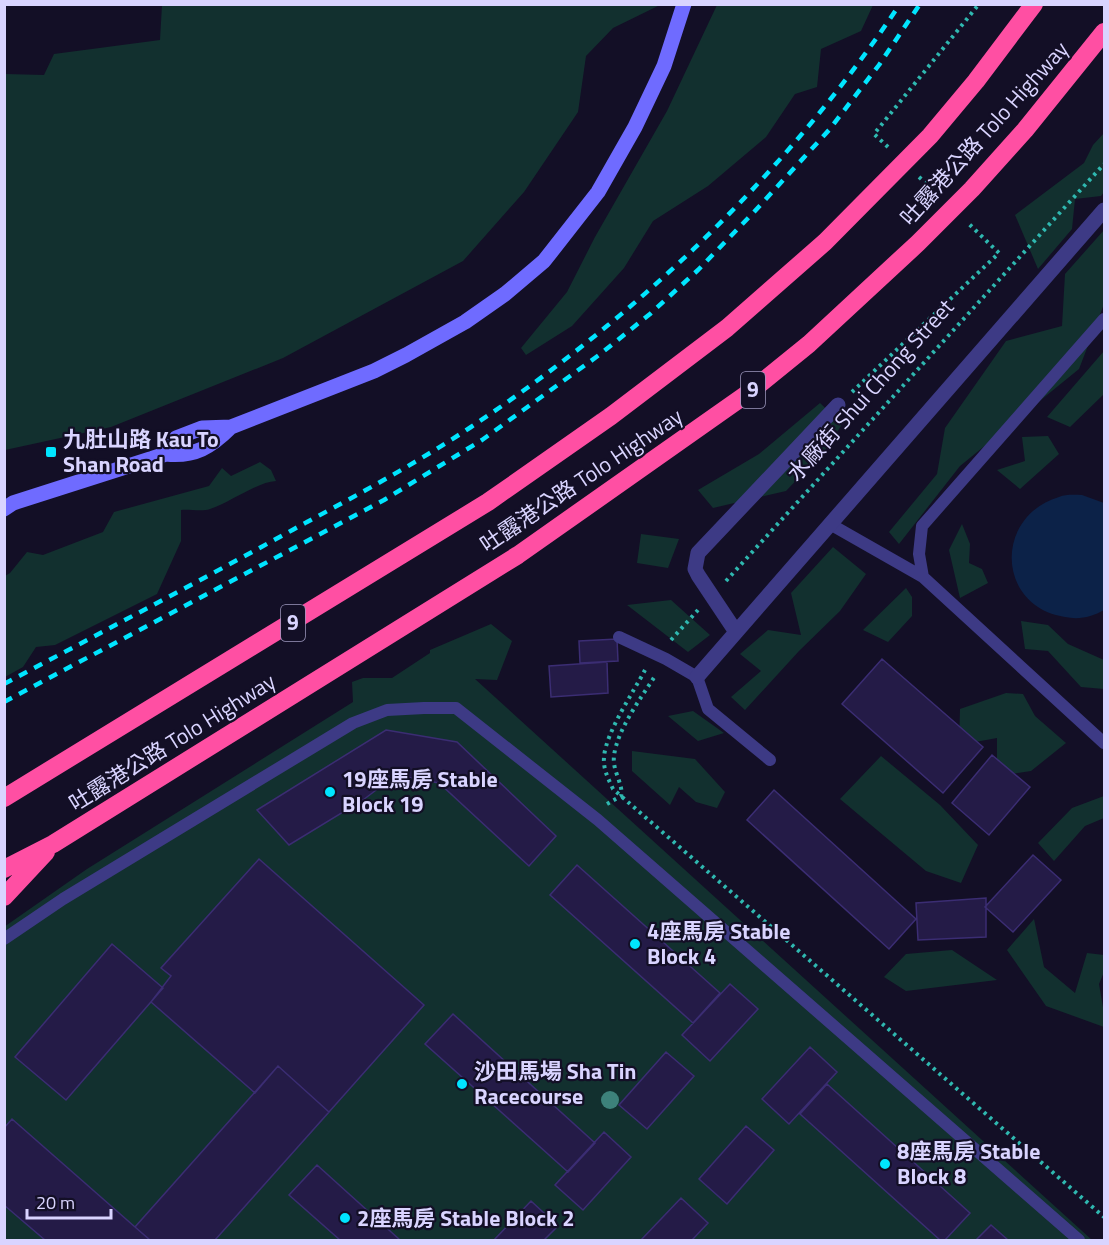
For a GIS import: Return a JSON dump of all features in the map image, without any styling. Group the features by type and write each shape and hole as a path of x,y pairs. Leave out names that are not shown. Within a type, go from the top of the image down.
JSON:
{"highway":[{"name":"吐露港公路 Tolo Highway","path":"4,798 488,502 611,416 727,328 825,242 922,144 976,81 1034,4"},
{"name":"吐露港公路 Tolo Highway","path":"4,869 53,844 518,555 751,391 809,344 918,243 1025,130 1104,32"},
{"path":"4,897 53,844"}],"main road":[{"path":"7,505 166,453 176,438 202,428 231,427 374,371 465,322 505,294 544,261 598,192 635,127 664,66 684,4"}],"street":[{"path":"697,677 1104,210"},
{"path":"736,632 695,569 698,553 838,405"}],"lane":[{"path":"923,577 919,554 922,526 1104,319"},
{"path":"830,524 923,577 1104,743"},
{"path":"620,637 697,677 708,709 770,760"},
{"path":"4,939 63,899 353,723 387,710 456,708 598,820 1079,1240"}],"path":[{"path":"879,128 979,4"},
{"name":"水廠街 Shui Chong Street","path":"668,644 1104,164"},
{"path":"838,405 991,261"},
{"path":"645,670 607,741 604,759 605,774 613,789 1104,1217"},
{"path":"621,796 622,789 615,774 614,757 618,739 656,676"}],"green space":[{"path":"162,4 660,5 613,28 586,56 578,112 524,192 463,261 283,358 111,427 5,450 5,74 44,75 54,54 160,40"},
{"path":"717,5 873,5 861,31 821,49 817,87 795,94 766,137 708,186 653,221 624,268 572,326 526,355 521,348 567,292 595,237 667,111"},
{"path":"1104,133 1104,192 1101,196 1075,199 1072,229 1038,269 1015,215 1084,163 1093,145"},
{"path":"1104,230 1104,304 1079,369 960,466 899,544 889,532 937,474 945,428 1006,341 1062,326 1065,274"},
{"path":"1104,351 1104,394 1070,427 1047,417"},
{"path":"820,403 842,424 829,446 786,491 713,508 698,490 759,454"},
{"path":"1048,436 1059,454 1020,489 997,470 1025,461 1022,437"},
{"path":"260,462 271,470 276,481 252,488 210,509 181,510 181,541 157,594 55,645 36,647 23,667 5,677 5,576 27,552 43,555 103,532 114,512 209,486 222,468 231,476"},
{"path":"962,524 970,544 969,563 982,569 988,583 960,598 949,550"},
{"path":"641,534 679,539 668,568 637,563"},
{"path":"833,547 866,574 840,611 799,651 745,710 731,697 761,671 740,654 768,630 801,635 791,593"},
{"path":"906,588 912,597 912,616 888,642 863,630"},
{"path":"671,600 710,635 688,652 627,605"},
{"path":"1021,621 1048,625 1068,644 1104,660 1104,689 1081,687 1048,651 1025,649"},
{"name":"沙田馬場 Sha Tin Racecourse","path":"491,624 512,641 497,680 475,679 1092,1240 5,1240 4,927 87,869 353,702 352,682 363,678 392,678 430,653 430,650"},
{"path":"1006,693 1023,694 1035,716 1066,743 1031,771 997,776 997,738 959,745 960,709"},
{"path":"693,711 724,733 698,741 668,716"},
{"path":"632,751 695,759 725,792 717,808 696,802 679,787 670,805 632,771"},
{"path":"881,756 940,805 978,845 961,883 926,871 840,799"},
{"path":"1104,796 1104,818 1085,826 1054,861 1038,843 1072,808"},
{"path":"1034,919 1044,967 1075,993 1087,953 1104,955 1104,972 1099,984 1104,1027 1046,1006 1007,950"},
{"path":"952,950 997,980 906,991 884,977 906,954"}],"water":[{"path":"1082,495 1104,503 1104,610 1085,617 1070,618 1043,610 1026,597 1016,580 1012,561 1014,541 1023,523 1038,507 1062,496"}],"building":[{"path":"617,639 618,661 580,663 579,641"},
{"path":"882,659 983,747 943,793 842,704"},
{"path":"607,662 608,693 551,697 549,666"},
{"name":"19座馬房 Stable Block 19","path":"386,730 457,742 556,836 529,866 439,783 396,775 363,800 289,845 257,810"},
{"path":"992,755 1030,787 989,835 952,803"},
{"path":"774,790 916,919 889,949 747,820"},
{"path":"1033,855 1061,880 1013,932 985,907"},
{"path":"259,859 424,1005 329,1112 278,1066 255,1093 151,1002 171,976 161,968"},
{"name":"4座馬房 Stable Block 4","path":"577,865 720,993 693,1023 550,895"},
{"path":"986,898 986,937 918,940 916,903"},
{"path":"112,944 163,988 66,1100 15,1057"},
{"path":"730,984 758,1009 710,1061 682,1035"},
{"path":"453,1014 595,1143 568,1172 425,1044"},
{"path":"810,1047 837,1072 789,1124 762,1099"},
{"path":"666,1052 694,1076 647,1129 619,1105"},
{"path":"278,1066 329,1112 215,1240 150,1240 135,1227"},
{"name":"8座馬房 Stable Block 8","path":"827,1084 970,1213 945,1240 940,1240 800,1114"},
{"path":"12,1119 150,1240 45,1240 4,1205 4,1128"},
{"path":"746,1126 774,1150 727,1204 699,1179"},
{"path":"604,1132 631,1157 583,1210 555,1185"},
{"name":"2座馬房 Stable Block 2","path":"317,1165 400,1240 340,1240 289,1195"},
{"path":"681,1198 708,1223 692,1240 641,1240"},
{"path":"531,1201 558,1226 544,1240 494,1240"},
{"path":"991,1225 1008,1240 976,1240"}],"railway":[{"path":"4,684 390,476 471,427 533,384 651,289 759,183 809,126 856,66 900,4"},
{"path":"4,702 384,500 482,440 599,355 650,314 698,270 829,130 879,65 920,4"}],"place":[{"name":"九肚山路 Kau To Shan Road","path":"51,452"},
{"name":"19座馬房 Stable Block 19","path":"330,792"},
{"name":"4座馬房 Stable Block 4","path":"635,944"},
{"name":"沙田馬場 Sha Tin Racecourse","path":"462,1084"},
{"name":"8座馬房 Stable Block 8","path":"885,1164"},
{"name":"2座馬房 Stable Block 2","path":"345,1218"}]}
